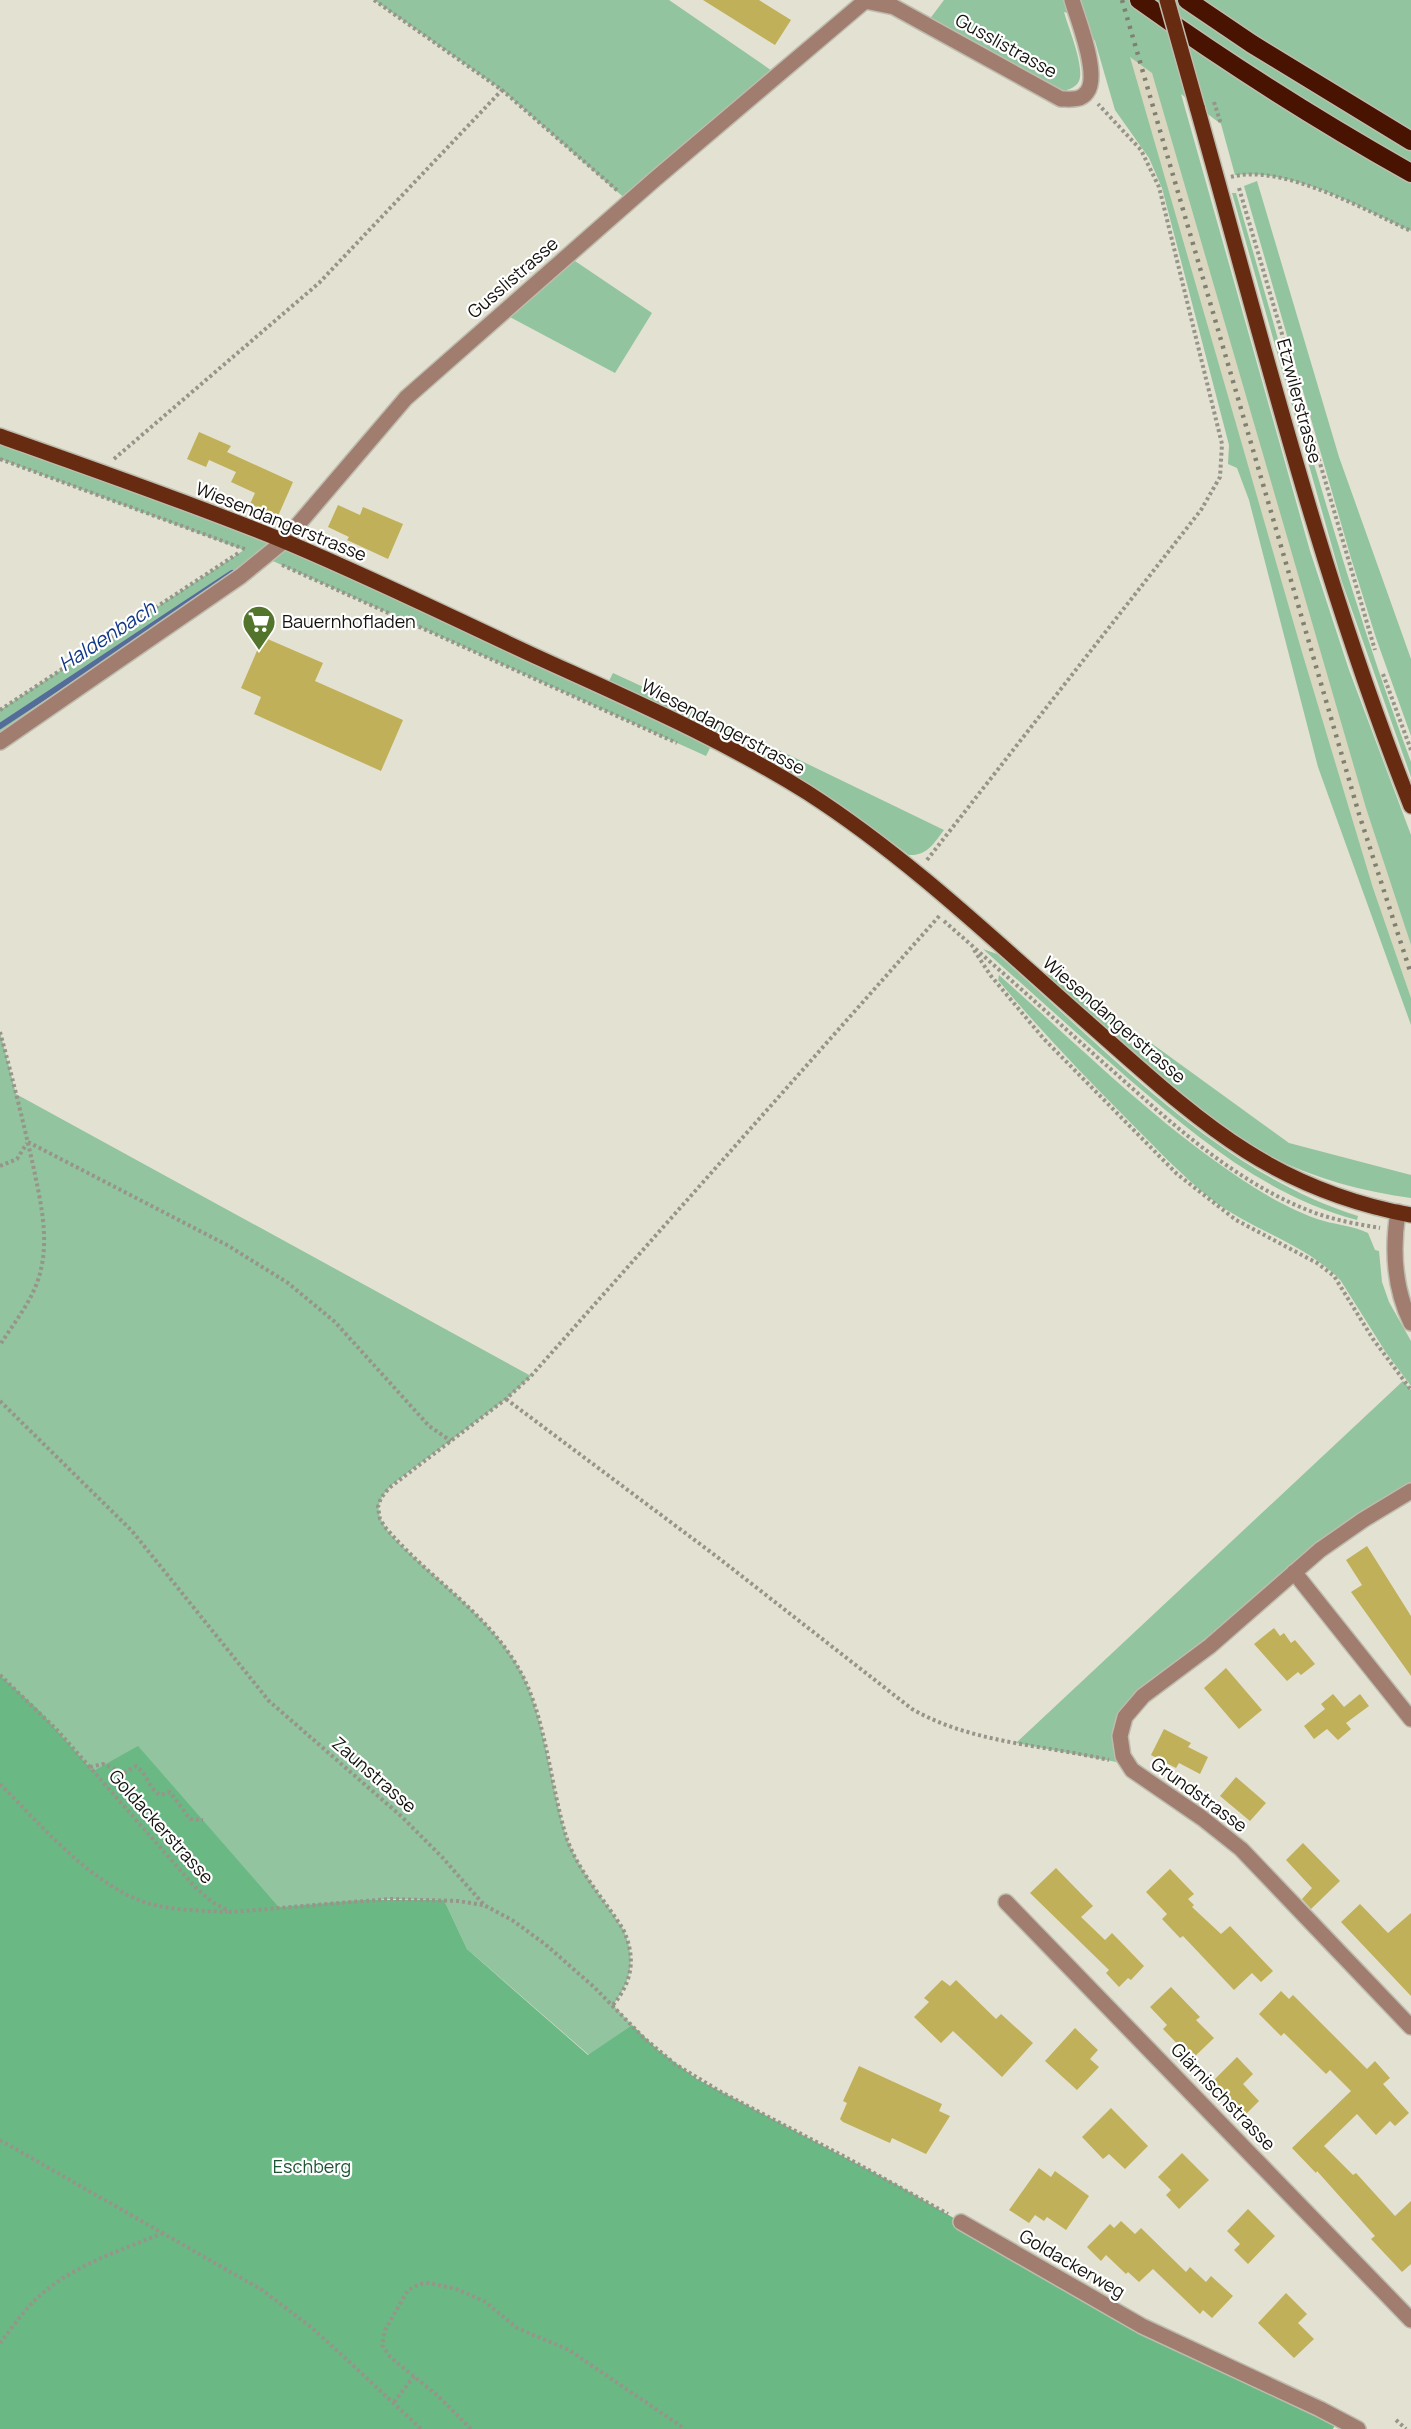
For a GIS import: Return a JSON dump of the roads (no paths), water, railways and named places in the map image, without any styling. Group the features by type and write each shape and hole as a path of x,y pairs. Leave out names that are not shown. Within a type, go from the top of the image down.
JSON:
{"highway":[{"path":"1139,0 1192,38 1292,103 1411,173"},
{"path":"1187,0 1252,44 1411,141"}],"main road":[{"name":"Etzwilerstrasse","path":"1167,0 1304,492 1348,635 1411,806"},
{"name":"Wiesendangerstrasse","path":"0,436 100,471 284,541 397,591 735,751 782,777 843,816 917,872 1158,1085 1226,1139 1276,1171 1311,1187 1351,1201 1405,1213"}],"street":[{"name":"Gusslistrasse","path":"0,742 231,583 284,541 406,398 654,180 865,1 894,7 1061,99 1076,100 1087,93 1092,80 1074,7"},
{"path":"1405,1213 1395,1266 1401,1297 1411,1323"},
{"name":"Grundstrasse","path":"1411,1491 1348,1529 1294,1572 1205,1651 1135,1703 1125,1717 1120,1736 1120,1746 1127,1764 1145,1780 1202,1818 1241,1849 1411,2027"},
{"path":"1294,1572 1411,1719"},
{"name":"Glärnischstrasse","path":"1006,1902 1411,2320"},
{"name":"Goldackerweg","path":"961,2222 1133,2321 1358,2429"}],"waterway":[{"name":"Haldenbach","path":"0,726 232,573"}],"railway":[{"path":"1122,0 1359,814 1411,974"}],"place":[{"name":"Bauernhofladen","path":"259,651"}],"park label":[{"name":"Eschberg","path":"312,2167"}]}
